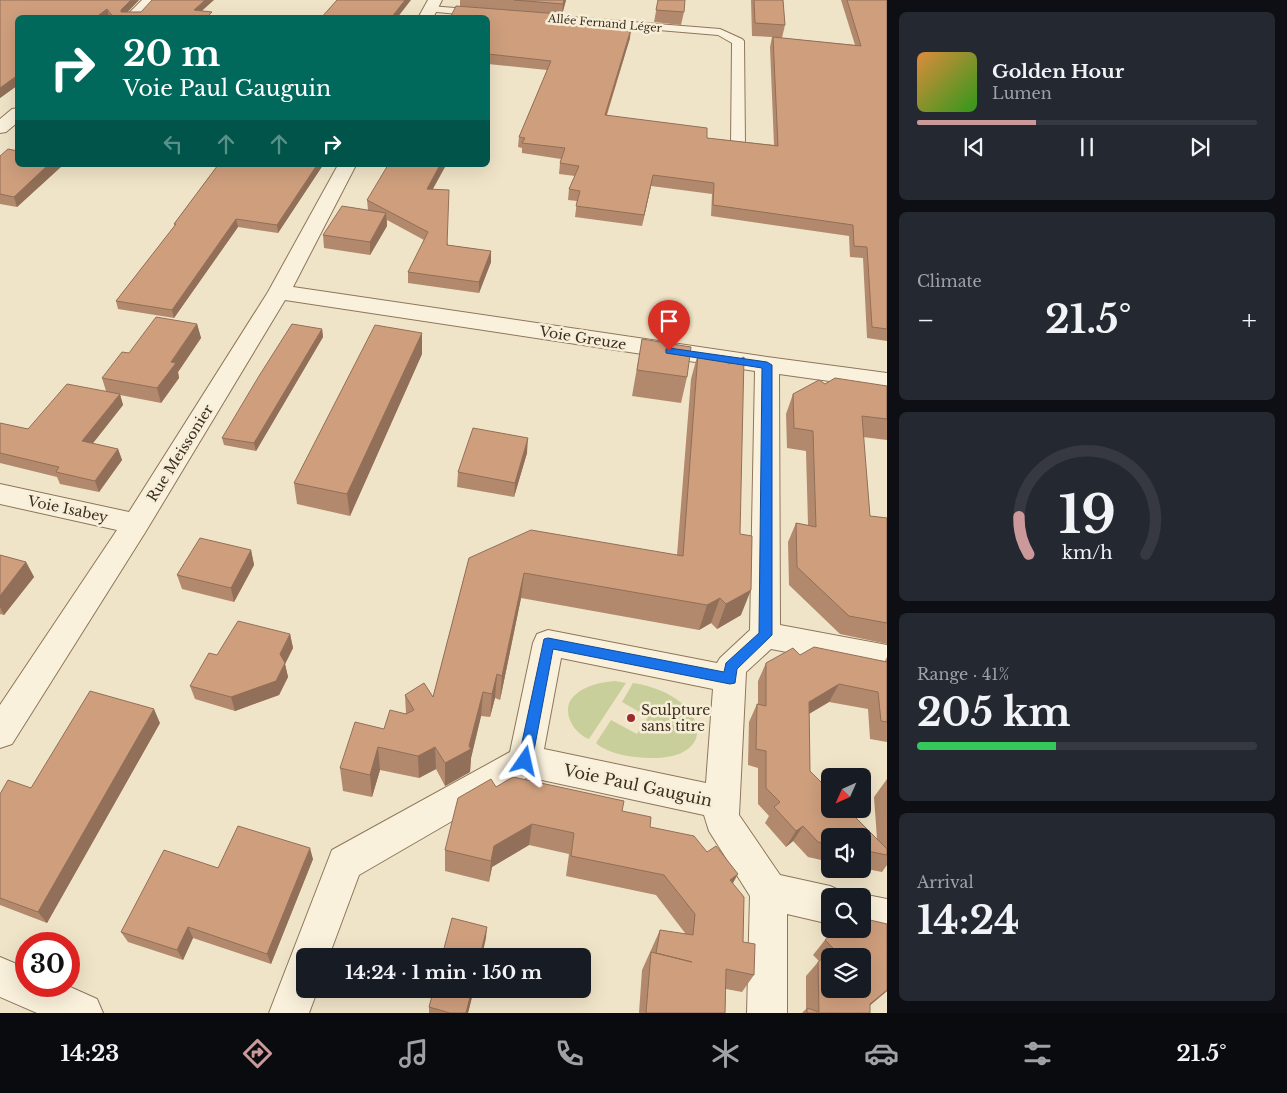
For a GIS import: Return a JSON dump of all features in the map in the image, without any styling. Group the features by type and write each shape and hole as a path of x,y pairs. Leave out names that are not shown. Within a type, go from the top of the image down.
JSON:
{"street":[{"path":"134,15 151,0"},
{"path":"0,128 15,116"},
{"name":"Rue Meissonier","path":"0,733 136,524 279,292 346,167"},
{"name":"Voie Greuze","path":"279,292 767,365 887,381"},
{"path":"767,365 765,635 887,658"},
{"name":"Voie Isabey","path":"0,494 136,524"},
{"name":"Voie Paul Gauguin","path":"765,635 731,667 720,819 769,891"},
{"path":"313,948 345,863 525,761 548,643 730,679"},
{"name":"Voie Paul Gauguin","path":"525,761 722,803"},
{"path":"767,1013 769,891 821,903"},
{"path":"871,914 887,918"},
{"path":"0,977 83,1013"},
{"path":"288,1013 296,992"}],"lane":[{"path":"430,9 493,14"},
{"name":"Allée Fernand Léger","path":"522,16 720,32 738,41 738,146"}],"green space":[{"path":"615,681 626,683 589,739 583,736 570,720 568,707 570,701 575,695 589,686"},
{"path":"633,683 659,690 679,701 692,715 697,729 695,742 684,752 664,757 636,757 620,755 596,743 611,720 637,734 648,717 622,702"}],"building":[{"path":"0,0 131,0 121,12 141,12 152,0 205,0 194,10 212,12 209,15 112,15 107,9 99,15 15,15 15,77 0,88"},
{"path":"337,0 405,0 393,15 324,15"},
{"path":"514,0 564,0 563,4"},
{"path":"658,0 685,0 684,12 656,10"},
{"path":"754,0 783,0 785,25 755,23"},
{"path":"847,0 887,0 887,329 872,327 867,247 854,246 853,225 713,205 714,183 653,175 644,215 576,206 580,191 569,189 579,166 560,163 565,148 522,143 525,138 519,137 551,61 490,54 490,15 452,15 456,6 560,14 557,22 631,29 605,115 707,128 707,138 778,146 773,37 861,46"},
{"path":"8,149 15,150 15,167 46,167 14,197 0,194 0,156"},
{"path":"217,167 316,167 277,225 236,219 172,310 116,301 176,224 174,224"},
{"path":"387,167 439,167 427,189 449,190 447,245 491,251 479,282 408,272 428,232 367,200"},
{"path":"342,206 386,213 370,242 323,235"},
{"path":"156,317 197,324 171,362 176,363 157,388 102,378 122,352 129,353"},
{"path":"292,324 322,329 254,443 222,438 259,376"},
{"path":"375,325 422,333 347,494 294,483"},
{"path":"642,339 691,347 687,377 637,370"},
{"path":"698,353 719,356 729,364 744,357 740,534 752,536 751,590 726,604 720,598 707,605 524,573 502,676 497,674 492,694 483,692 469,746 471,749 445,763 435,747 418,756 378,747 370,775 340,768 355,722 384,729 390,710 406,714 414,710 405,695 424,683 433,697 469,558 531,530 683,556"},
{"path":"835,378 887,386 887,419 862,416 870,516 887,518 887,623 849,616 797,567 796,523 816,527 813,431 794,428 793,394 819,380 825,384"},
{"path":"67,384 120,394 82,441 118,449 95,481 56,472 59,467 0,453 0,423 28,429"},
{"path":"473,428 528,438 515,483 458,472"},
{"path":"200,538 251,550 231,588 177,575"},
{"path":"0,555 26,562 0,596"},
{"path":"238,621 290,634 280,654 285,663 276,681 231,697 190,686 209,653 217,655"},
{"path":"814,647 887,662 887,722 881,721 878,692 839,684 809,702 810,771 821,782 821,818 856,818 866,828 821,828 821,842 818,842 803,826 796,831 774,807 780,802 766,788 766,751 756,749 757,704 766,706 766,663 793,648 800,655"},
{"path":"90,691 154,709 38,912 0,898 0,794 8,780 31,788"},
{"path":"513,777 624,801 622,811 651,817 650,827 694,836 707,852 716,846 738,874 730,880 744,897 743,942 755,944 754,975 726,969 725,1013 646,1013 651,952 692,962 656,953 660,930 693,935 695,914 664,875 571,856 574,833 532,824 494,846 491,861 445,850 458,798 491,779 496,787"},
{"path":"238,826 310,848 267,954 188,927 177,950 121,932 164,850 218,868"},
{"path":"871,833 887,849 887,855 871,852"},
{"path":"452,918 487,927 482,948 444,948"},
{"path":"871,920 887,924 887,990 870,1004 870,1013 807,1013 807,1008 819,1012 818,962 821,960 821,998 871,998 871,948 833,948 825,940 828,938 871,938"},
{"path":"432,998 470,998 466,1013 450,1013 429,1007"}],"place":[{"name":"Sculpture sans titre","path":"631,718"}],"route":[{"path":"525,761 548,643 730,679 731,667 765,635 767,365 669,351"}]}
